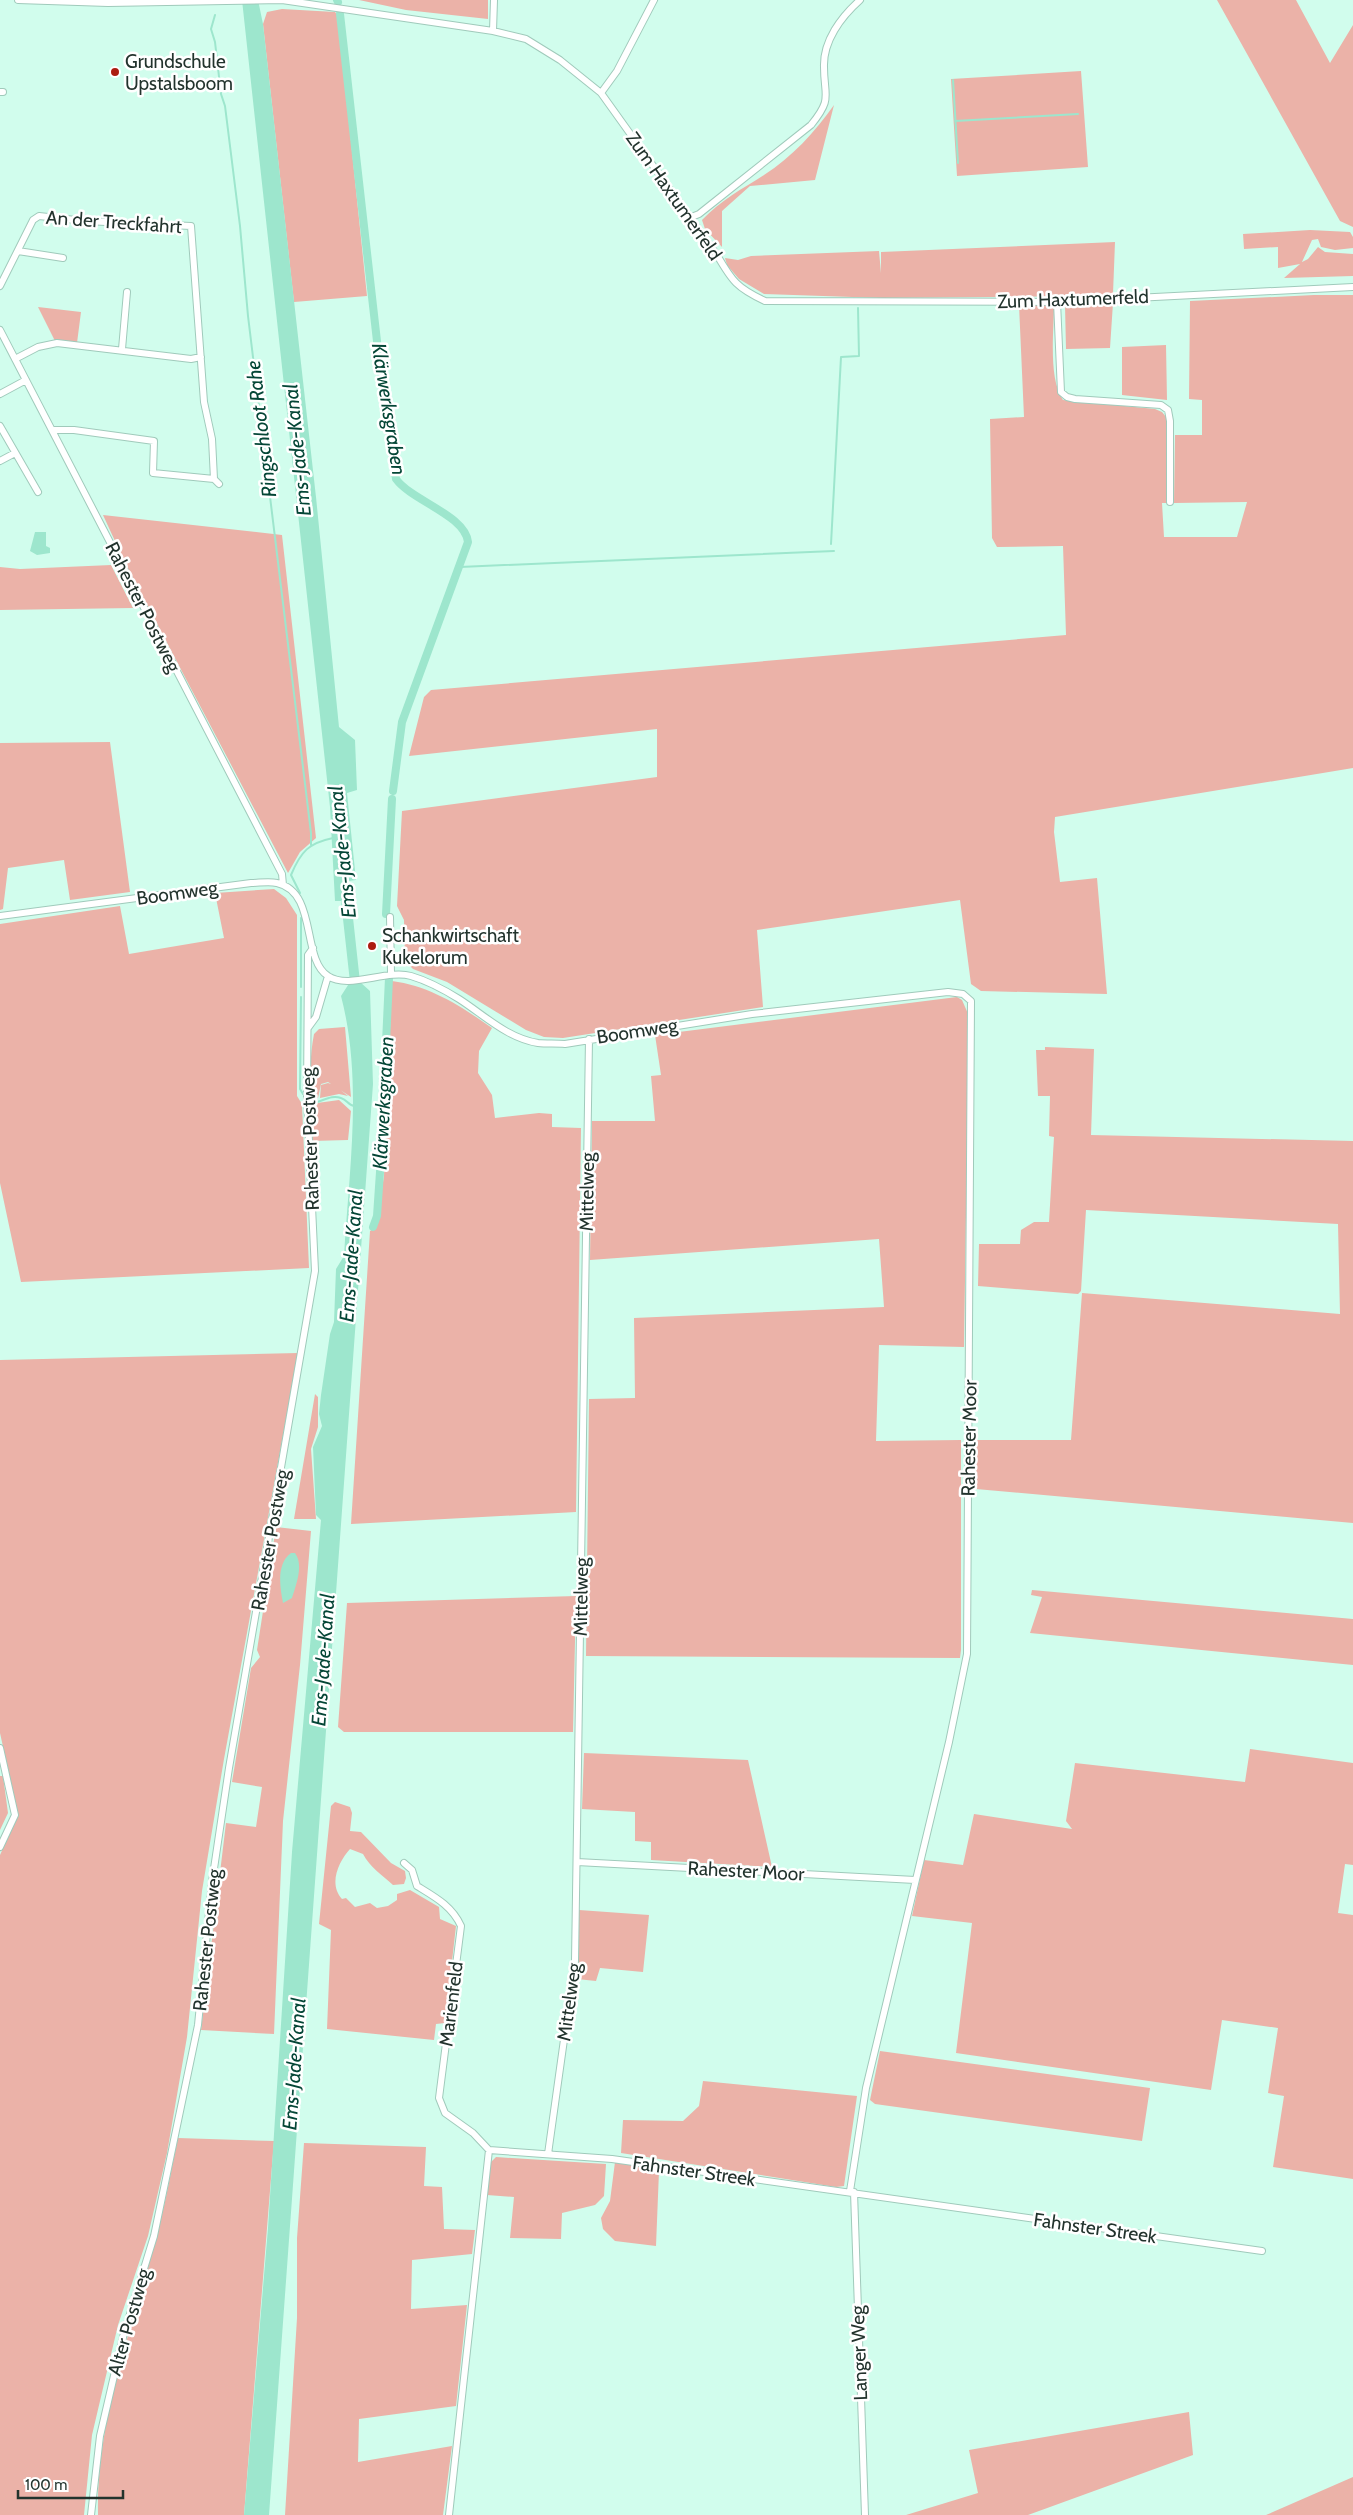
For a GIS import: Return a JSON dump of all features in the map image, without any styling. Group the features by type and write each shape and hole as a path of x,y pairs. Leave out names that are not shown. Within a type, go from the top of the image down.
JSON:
{"street":[{"name":"Zum Haxtumerfeld","path":"18,0 232,3 282,0 493,31 526,39 560,60 601,93 690,218 732,281 765,301 1057,302 1353,286"},
{"path":"493,31 494,0"},
{"path":"601,93 617,71 654,0"},
{"path":"690,218 699,214 811,125 821,112 827,97 824,67 827,45 836,27 860,0"},
{"name":"An der Treckfahrt","path":"0,286 33,220 39,216 85,221 191,226 201,357"},
{"name":"An der Treckfahrt","path":"18,251 63,258"},
{"path":"122,350 127,292"},
{"path":"1057,302 1061,392 1067,397 1075,399 1161,405 1168,410 1170,421 1170,502"},
{"name":"Rahester Postweg","path":"0,330 282,874 283,885"},
{"path":"15,359 38,347 57,343 191,359 201,357 204,402 212,439 217,482 153,473 154,441 74,430 53,430"},
{"path":"0,394 26,380"},
{"path":"0,426 38,492"},
{"path":"0,461 15,454"},
{"name":"Boomweg","path":"0,916 250,883 276,882 283,885"},
{"path":"283,885 298,899 307,918 313,948 321,970 328,976 316,1017 307,1029"},
{"path":"390,917 391,974"},
{"name":"Rahester Postweg","path":"176,2130 198,2024 212,1882 229,1768 315,1271 307,1099 308,955 313,948"},
{"name":"Boomweg","path":"328,976 344,980 405,974 428,981 459,999 494,1024 523,1038 538,1043 565,1044 752,1014 948,992 964,994"},
{"name":"Rahester Moor","path":"852,2192 866,2088 949,1742 967,1654 973,1013 971,1001 964,994"},
{"name":"Mittelweg","path":"548,2154 575,1960 589,1039"},
{"path":"0,1748 15,1815 0,1847"},
{"name":"Rahester Moor","path":"577,1862 915,1880"},
{"name":"Marienfeld","path":"404,1863 412,1870 417,1886 456,1914 461,1926 440,2098 445,2113 473,2133 489,2150"},
{"name":"Alter Postweg","path":"91,2515 100,2436 123,2337 154,2236 176,2130"},
{"path":"449,2515 489,2150"},
{"name":"Fahnster Streek","path":"489,2150 612,2159 1262,2251"},
{"name":"Langer Weg","path":"852,2192 865,2515"}],"shaded area":[{"path":"359,0 488,0 488,19 406,10"},
{"path":"1217,0 1296,0 1330,63 1353,25 1353,227 1340,221"},
{"path":"282,9 335,12 338,16 367,296 294,302 263,24 267,12"},
{"path":"1081,71 1088,167 957,176 951,79"},
{"path":"834,105 815,180 750,186 722,211 722,247 705,229 702,220 724,201 784,160 811,134"},
{"path":"1310,230 1350,232 1353,237 1353,248 1335,250 1321,247 1318,239 1312,240 1302,262 1308,259 1318,247 1325,252 1353,254 1353,276 1284,278 1300,264 1278,268 1278,247 1244,249 1243,234"},
{"path":"1115,242 1113,294 1103,296 882,298 764,294 739,279 727,265 725,258 738,260 751,256 879,251 881,273 881,252"},
{"path":"1353,295 1353,768 1055,817 1054,832 1060,882 1097,878 1107,994 981,991 971,984 960,900 757,930 763,1007 563,1038 544,1037 526,1030 447,982 413,969 405,961 404,920 397,906 402,811 657,777 657,729 409,756 424,697 431,690 1066,635 1063,546 997,547 992,538 990,419 1024,417 1019,305 1054,304 1055,380 1063,400 1155,409 1162,412 1166,417 1167,503 1162,503 1164,537 1237,537 1247,502 1174,503 1175,435 1202,435 1202,400 1189,399 1190,301"},
{"path":"1113,303 1110,348 1066,349 1065,305"},
{"path":"38,307 81,312 77,343 55,341"},
{"path":"1166,345 1167,400 1122,395 1122,347"},
{"path":"103,515 282,535 316,838 300,852 288,873 126,565"},
{"path":"111,565 133,608 0,610 0,567 20,569"},
{"path":"110,742 130,892 70,900 64,860 8,868 3,909 0,910 0,743"},
{"path":"274,889 286,898 297,915 297,1096 302,1104 309,1268 21,1282 0,1183 0,924 120,906 129,954 224,938 215,893"},
{"path":"392,981 419,987 445,998 492,1028 479,1051 478,1073 492,1095 495,1118 539,1113 552,1114 552,1127 581,1128 576,1512 351,1524 370,1231 376,1227 384,1176"},
{"path":"957,997 962,1000 969,1016 964,1347 879,1345 876,1441 961,1440 960,1658 586,1656 589,1399 635,1398 634,1318 884,1307 879,1239 590,1260 592,1121 655,1121 651,1076 661,1075 655,1035"},
{"path":"345,1027 351,1097 328,1082 321,1084 318,1098 314,1098 311,1066 314,1034 319,1029"},
{"path":"1045,1047 1094,1049 1091,1135 1353,1141 1353,1523 976,1489 976,1440 1071,1440 1082,1293 1340,1314 1338,1224 1086,1210 1081,1291 1078,1294 978,1286 979,1244 1020,1244 1021,1230 1034,1222 1049,1222 1054,1137 1049,1136 1050,1096 1038,1096 1036,1050 1045,1050"},
{"path":"328,1083 334,1085 348,1096 339,1094 320,1098 321,1085"},
{"path":"339,1100 351,1111 348,1140 312,1141 310,1104"},
{"path":"298,1353 224,1759 202,1891 187,2037 167,2153 148,2236 118,2325 92,2435 84,2515 0,2515 0,1855 18,1815 0,1733 0,1360"},
{"path":"315,1394 318,1397 318,1427 311,1449 316,1519 294,1519"},
{"path":"276,1527 311,1531 300,1665 283,1821 274,2034 201,2030 226,1823 256,1827 262,1787 232,1782 251,1668 260,1657 257,1650"},
{"path":"1032,1590 1353,1619 1353,1665 1030,1633 1042,1597 1031,1595"},
{"path":"576,1596 573,1732 344,1732 338,1727 347,1603"},
{"path":"1250,1749 1353,1763 1353,1865 1345,1864 1338,1913 1353,1915 1353,2179 1273,2167 1284,2096 1268,2093 1278,2028 1222,2020 1211,2090 956,2053 972,1923 912,1916 924,1860 963,1865 974,1814 1072,1829 1066,1821 1075,1763 1245,1782"},
{"path":"584,1753 748,1760 772,1867 651,1860 651,1842 635,1841 635,1812 582,1809"},
{"path":"0,1776 3,1776 8,1813 0,1830"},
{"path":"335,1802 350,1807 352,1813 350,1831 361,1832 391,1863 405,1871 406,1878 404,1884 393,1885 373,1867 363,1854 350,1849 339,1866 335,1880 338,1893 342,1899 346,1898 355,1907 370,1903 377,1908 388,1906 397,1900 397,1894 410,1890 439,1907 440,1919 456,1926 445,2023 436,2024 434,2040 327,2029 331,1930 319,1924 331,1806"},
{"path":"579,1910 649,1915 643,1972 600,1968 596,1981 577,1979"},
{"path":"880,2051 1150,2088 1142,2141 875,2104 870,2100"},
{"path":"703,2081 857,2096 844,2186 836,2187 621,2153 623,2120 683,2121 699,2106"},
{"path":"178,2138 274,2141 244,2515 98,2515 99,2479 109,2408 160,2222"},
{"path":"304,2143 426,2147 424,2186 442,2187 444,2229 475,2230 472,2254 412,2260 411,2309 467,2305 456,2406 359,2419 358,2462 452,2446 443,2515 285,2515 297,2318 297,2238"},
{"path":"496,2157 606,2164 604,2196 595,2205 562,2213 561,2239 510,2238 514,2197 487,2195 491,2162"},
{"path":"615,2162 659,2171 656,2246 615,2241 603,2229 601,2218 610,2201"},
{"path":"1189,2412 1193,2455 1028,2515 906,2515 978,2493 969,2450"},
{"path":"1353,2477 1353,2515 1266,2515"}],"water":[{"name":"Ems-Jade-Kanal","path":"242,0 258,0 263,24 316,497 339,727 355,740 357,790 347,793 356,880 349,881 360,982 370,991 373,1084 269,2515 244,2515 268,2228 292,1852 321,1520 316,1515 313,1447 322,1426 319,1414 330,1334 334,1322 336,1269 344,1256 353,1125 353,1093 348,1028 341,996 350,982 341,901 335,901 330,807"},
{"path":"35,532 46,532 46,546 50,548 50,553 37,555 30,551"},
{"path":"291,1553 295,1553 298,1558 299,1569 292,1598 283,1603 280,1583 281,1569 286,1558"}],"waterway":[{"name":"Klärwerksgraben","path":"340,14 378,350 396,479 404,487 458,524 465,532 468,542 402,722 393,791"},
{"name":"Ringschloot Rahe","path":"215,15 211,29 215,42 221,94 225,106 240,226 248,316 311,845"},
{"path":"953,80 958,163"},
{"path":"955,121 1078,114"},
{"path":"831,544 841,357 859,356 858,308"},
{"path":"460,567 834,551"},
{"name":"Klärwerksgraben","path":"386,914 392,799"},
{"name":"Ems-Jade-Kanal","path":"300,893 291,875 298,860 307,849 333,838"},
{"path":"301,918 301,987"},
{"name":"Klärwerksgraben","path":"373,1227 377,1216 380,1172 389,978"},
{"path":"301,997 300,1089 303,1094"},
{"path":"312,1103 337,1097 355,1106"}],"place":[{"name":"Grundschule Upstalsboom","path":"115,72"},
{"name":"Schankwirtschaft Kukelorum","path":"372,946"}]}
